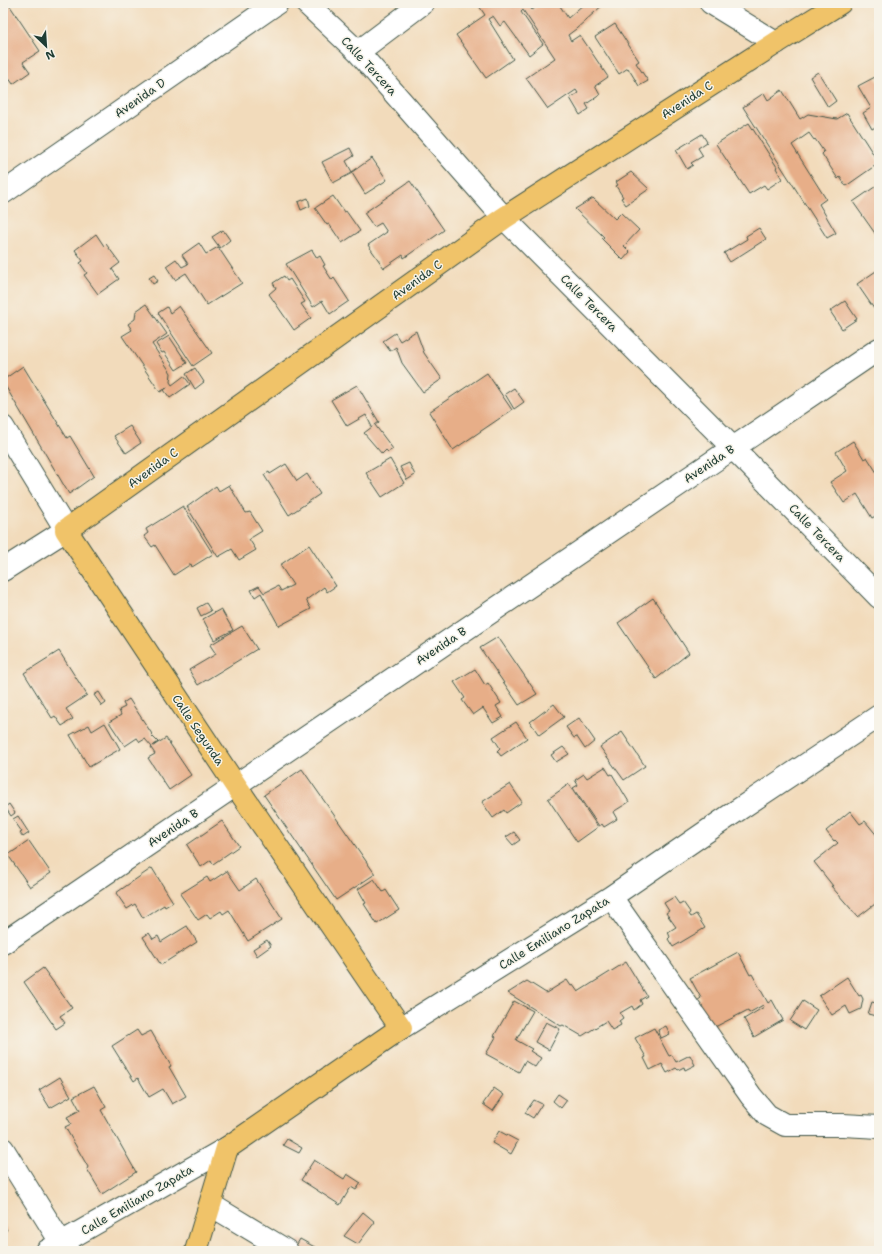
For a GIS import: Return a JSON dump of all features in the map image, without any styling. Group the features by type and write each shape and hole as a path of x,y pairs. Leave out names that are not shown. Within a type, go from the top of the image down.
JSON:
{"main road":[{"name":"Avenida C","path":"66,530 504,218 840,3"},
{"name":"Calle Segunda","path":"66,530 236,786 402,1028"},
{"name":"Calle Emiliano Zapata","path":"227,1148 402,1028"},
{"path":"196,1251 227,1148"}],"street":[{"name":"Avenida D","path":"3,193 277,3"},
{"name":"Calle Tercera","path":"306,3 358,52 504,218 879,597"},
{"path":"358,52 424,3"},
{"path":"711,3 776,43"},
{"name":"Avenida B","path":"3,942 236,786 879,349"},
{"name":"Calle Segunda","path":"3,427 66,530"},
{"name":"Avenida C","path":"3,570 66,530"},
{"name":"Calle Emiliano Zapata","path":"402,1028 611,897 879,716"},
{"path":"611,897 746,1089 767,1115 785,1125 843,1125 879,1127"},
{"name":"Calle Emiliano Zapata","path":"59,1248 227,1148"},
{"path":"3,1150 59,1248"},
{"path":"210,1205 287,1251"}],"building":[{"path":"8,3 40,51 23,62 30,72 13,84 3,70 3,6"},
{"path":"477,3 527,3 532,10 542,3 558,3 568,18 585,3 605,3 568,35 571,41 580,35 608,77 595,86 600,95 586,104 589,109 580,115 570,98 578,93 576,90 548,109 526,78 555,58 523,10 521,12 543,44 529,55 505,22 500,26 493,16 488,19 513,59 486,78 456,35 485,15"},
{"path":"615,24 639,61 636,63 648,81 639,86 628,68 619,74 595,37"},
{"path":"818,72 836,101 828,107 810,77"},
{"path":"875,77 879,83 879,125 872,129 863,113 871,108 858,86"},
{"path":"782,90 800,119 808,114 837,119 847,113 879,163 846,186 840,177 838,179 822,154 824,152 809,133 792,145 826,199 819,204 836,233 827,238 743,107 764,93 768,100"},
{"path":"749,123 777,167 776,168 782,179 767,189 764,185 749,194 716,144"},
{"path":"702,134 707,142 698,148 703,156 691,163 693,165 687,169 676,150"},
{"path":"879,144 879,153 875,148"},
{"path":"350,148 354,156 346,161 352,172 372,158 387,180 365,194 352,173 333,183 322,162"},
{"path":"631,172 649,189 626,205 621,198 623,197 616,186 618,185 616,182"},
{"path":"410,181 444,230 404,258 403,255 384,268 368,245 387,232 381,223 374,227 364,213"},
{"path":"879,184 879,239 853,202"},
{"path":"333,196 360,231 342,243 329,224 327,225 315,208"},
{"path":"308,198 310,206 301,210 298,202"},
{"path":"593,198 615,219 621,213 639,230 624,246 630,252 623,260 602,239 604,237 575,209"},
{"path":"759,228 766,239 730,262 724,253 747,239 746,236"},
{"path":"223,230 230,240 220,248 212,237"},
{"path":"96,234 104,246 106,244 120,263 112,269 119,279 98,294 84,275 87,273 80,263 83,261 75,250"},
{"path":"199,243 206,254 218,247 242,283 207,305 186,273 175,280 166,266 176,259 182,267 188,264 182,255"},
{"path":"312,250 317,258 320,256 325,265 323,266 332,280 334,278 349,301 330,314 322,301 313,307 286,264"},
{"path":"879,269 879,316 857,284"},
{"path":"154,275 158,281 153,284 149,278"},
{"path":"284,276 287,281 290,279 305,302 301,304 311,318 294,330 269,294 276,288 273,283"},
{"path":"845,301 857,319 842,329 830,311"},
{"path":"146,304 167,334 152,344 171,373 170,382 172,385 184,376 190,384 170,398 164,390 168,387 160,392 122,336 132,330 128,324 135,319 136,311"},
{"path":"179,306 212,353 193,366 158,313 167,307 170,313"},
{"path":"416,331 424,353 442,379 423,392 402,363 396,347 390,351 383,341 395,333 400,341"},
{"path":"169,336 187,363 176,370 164,352 162,353 156,344"},
{"path":"23,366 67,438 70,436 94,476 69,494 3,382 3,380"},
{"path":"195,368 204,382 195,389 186,374"},
{"path":"487,373 512,410 453,450 429,412"},
{"path":"357,385 379,422 375,425 393,449 388,452 386,450 382,454 364,433 372,427 366,415 347,426 331,400"},
{"path":"514,388 524,402 514,409 505,394"},
{"path":"130,426 141,443 126,453 114,436"},
{"path":"853,441 864,459 867,457 879,476 879,514 872,518 857,494 844,503 830,482 847,471 836,452"},
{"path":"390,459 404,483 382,497 366,473"},
{"path":"409,463 415,475 407,480 400,467"},
{"path":"286,464 297,481 307,474 320,494 289,515 264,475 269,472 270,474"},
{"path":"229,485 246,513 250,512 262,531 249,539 256,550 239,560 232,549 218,557 187,507 216,486 219,491"},
{"path":"183,506 213,554 192,567 191,564 174,575 155,545 152,547 144,536 148,533 146,529"},
{"path":"309,545 336,586 327,592 324,587 306,600 311,609 279,626 261,593 255,597 251,590 259,586 264,593 278,586 281,591 293,585 280,565"},
{"path":"653,598 689,653 656,679 618,623"},
{"path":"206,603 211,611 201,616 197,608"},
{"path":"221,609 233,630 214,640 203,619"},
{"path":"242,626 257,649 198,685 189,670 216,654 210,645"},
{"path":"498,637 537,694 519,705 480,648"},
{"path":"59,651 87,695 66,709 73,719 62,726 55,716 52,718 24,673"},
{"path":"475,669 485,685 488,683 501,703 496,706 503,717 493,723 483,708 473,715 462,700 465,698 454,682"},
{"path":"99,692 106,703 102,706 94,695"},
{"path":"129,699 152,734 151,735 158,742 153,746 166,738 191,775 169,790 148,758 155,754 151,748 152,747 145,739 140,742 137,738 125,746 109,722 121,715 119,710 125,707 123,703"},
{"path":"554,704 564,717 539,735 530,722"},
{"path":"579,718 595,741 585,749 577,737 574,738 566,727"},
{"path":"516,722 527,738 501,756 497,751 500,748 493,737"},
{"path":"105,723 120,749 89,767 70,735 89,725 92,731"},
{"path":"622,732 645,766 624,780 600,747"},
{"path":"563,747 569,754 556,762 551,755"},
{"path":"605,767 610,775 612,774 629,802 613,812 617,819 604,827 602,824 599,826 573,788 578,785 575,780 584,774 587,778"},
{"path":"302,769 375,874 336,900 264,795"},
{"path":"510,784 522,802 506,813 504,810 493,818 482,802"},
{"path":"569,784 598,827 577,842 548,799"},
{"path":"9,804 15,813 11,816 5,807"},
{"path":"850,811 860,824 865,821 879,838 879,901 858,917 831,886 833,886 814,862 838,843 835,840 834,841 826,831"},
{"path":"18,816 29,833 23,837 20,833 22,832 13,819"},
{"path":"222,821 239,846 213,864 211,860 201,867 187,845"},
{"path":"514,832 520,840 513,845 506,837"},
{"path":"29,841 51,873 30,887 8,855"},
{"path":"152,868 173,902 165,907 164,905 143,918 135,904 127,909 116,893"},
{"path":"227,871 240,890 256,879 282,919 248,941 229,910 223,914 221,911 210,918 207,914 198,920 180,894 207,877 210,882"},
{"path":"374,879 383,892 386,890 399,910 377,924 364,904 366,903 358,889"},
{"path":"674,897 679,904 683,902 690,912 689,914 691,917 696,914 705,928 673,947 668,939 670,937 668,932 676,927 666,913 669,911 664,903"},
{"path":"187,926 197,942 161,965 143,937 149,933 153,939 158,936 161,942"},
{"path":"267,940 271,946 257,956 253,949"},
{"path":"738,952 750,975 752,974 768,1003 772,1000 783,1020 754,1037 744,1019 764,1007 763,1005 749,1013 748,1010 713,1028 697,1001 701,998 690,978"},
{"path":"626,962 647,996 640,1000 642,1004 634,1010 632,1006 620,1013 623,1018 619,1021 621,1025 612,1030 606,1021 582,1036 563,1025 561,1026 508,993 527,981 546,993 567,980 578,992"},
{"path":"43,968 72,1008 60,1016 65,1023 56,1029 24,982"},
{"path":"847,977 859,996 861,995 863,999 861,1009 850,1014 846,1006 832,1015 819,996"},
{"path":"514,1001 533,1011 516,1040 532,1049 530,1051 541,1058 535,1067 525,1061 519,1072 486,1054 496,1037 494,1036"},
{"path":"803,1001 817,1010 804,1030 790,1021"},
{"path":"872,1002 879,1004 876,1016 868,1014"},
{"path":"546,1022 560,1029 549,1050 535,1042"},
{"path":"666,1026 670,1034 661,1038 658,1030"},
{"path":"654,1028 669,1056 672,1055 676,1062 690,1055 695,1065 685,1070 684,1067 678,1070 676,1068 667,1073 662,1064 650,1070 644,1058 646,1057 635,1038"},
{"path":"137,1030 141,1036 151,1031 171,1066 169,1067 186,1096 172,1104 163,1089 149,1097 138,1078 134,1081 112,1046"},
{"path":"60,1077 71,1096 50,1108 39,1090"},
{"path":"94,1086 106,1107 101,1110 136,1172 102,1194 65,1127 71,1124 67,1117 80,1110 73,1097"},
{"path":"494,1088 504,1095 493,1111 483,1104"},
{"path":"558,1094 567,1100 561,1108 553,1101"},
{"path":"534,1100 542,1104 533,1118 525,1113"},
{"path":"499,1131 518,1141 511,1154 492,1143"},
{"path":"287,1139 302,1148 299,1153 283,1145"},
{"path":"314,1160 344,1179 347,1174 361,1183 356,1190 351,1187 340,1205 301,1180"},
{"path":"363,1212 375,1222 358,1244 344,1236"},
{"path":"3,1224 7,1230 3,1232"},
{"path":"300,1239 322,1251 293,1251"}]}
